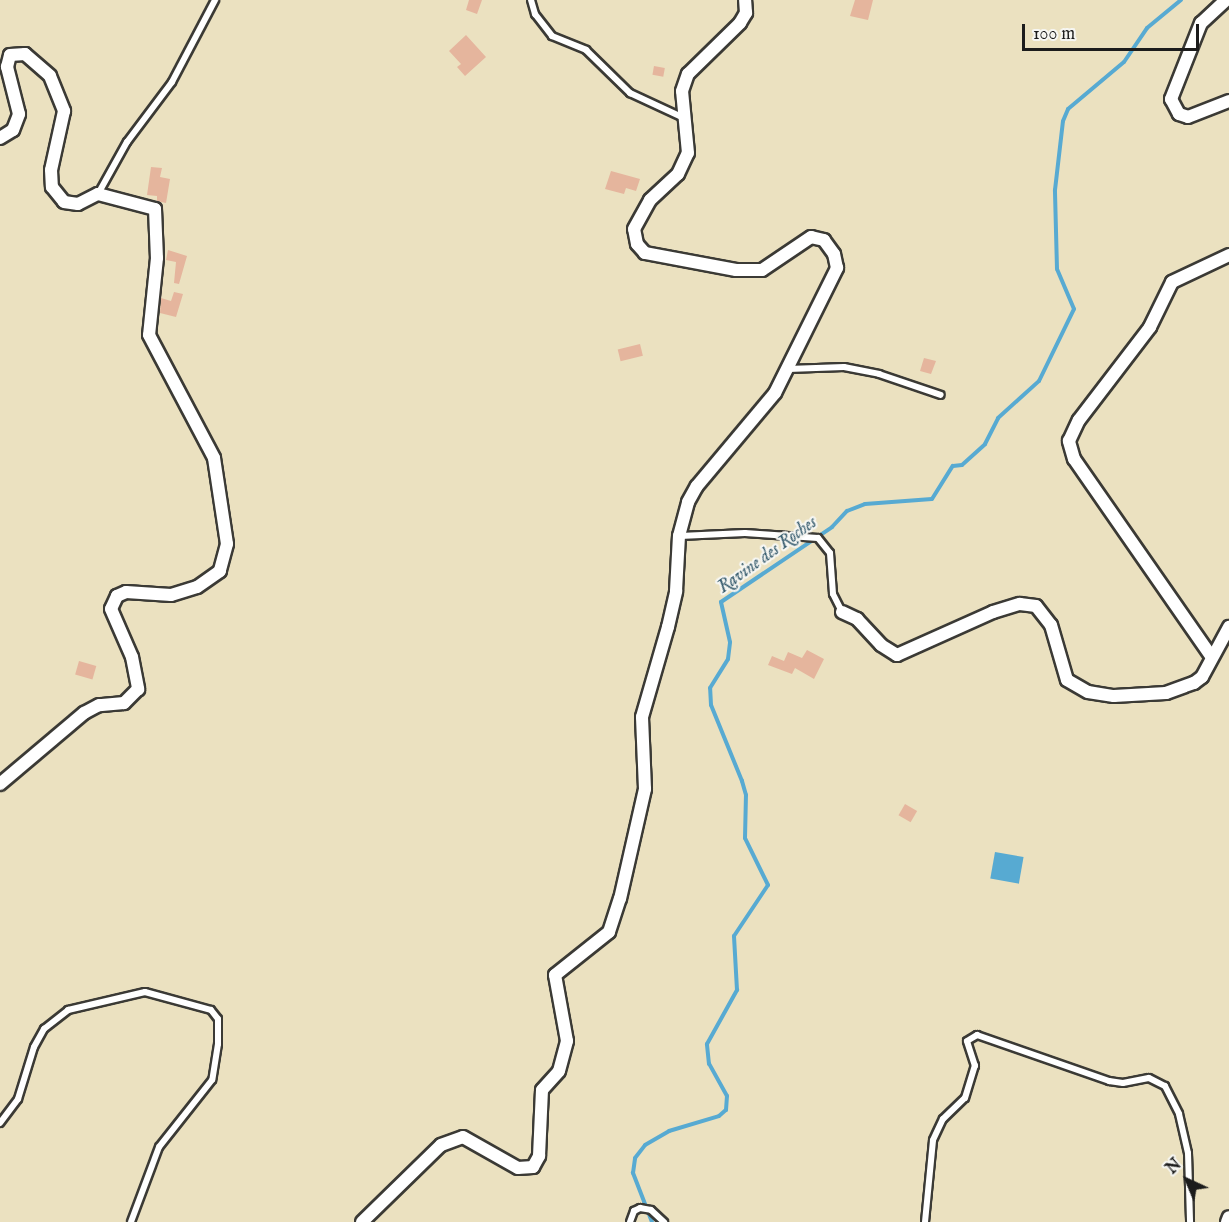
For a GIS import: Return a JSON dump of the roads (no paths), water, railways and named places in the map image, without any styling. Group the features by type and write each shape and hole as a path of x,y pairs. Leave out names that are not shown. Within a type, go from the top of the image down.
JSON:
{"street":[{"path":"362,1222 441,1145 463,1137 518,1168 533,1167 539,1156 542,1090 559,1071 567,1041 555,975 609,932 620,899 645,789 642,717 676,591 679,536 697,486 776,393 837,268 834,254 824,240 811,237 762,270 745,270 645,253 637,244 634,229 650,200 678,174 688,153 682,91 688,74 740,23 746,13 745,0"},
{"path":"1226,0 1201,23 1171,99 1179,114 1188,117 1229,102"},
{"path":"0,138 13,129 19,114 7,67 10,55 25,54 50,76 64,111 51,170 52,187 64,201 78,204 98,194 155,209 157,258 149,335 214,458 227,544 220,571 198,587 171,595 126,592 117,596 111,609 132,657 138,689 124,703 99,705 84,713 0,784"},
{"path":"1211,656 1074,459 1069,441 1078,420 1150,327 1172,282 1229,255"},
{"path":"842,612 857,619 881,645 897,655 993,612 1020,604 1036,606 1051,625 1067,680 1088,692 1114,696 1166,693 1194,683 1202,677 1211,656 1229,627"},
{"path":"1227,1222 1229,1217"}],"lane":[{"path":"98,194 128,142 172,82 215,0"},
{"path":"531,0 536,14 552,36 586,50 630,93 685,118"},
{"path":"788,369 830,364 879,374 941,395"},
{"path":"679,536 746,533 818,538 830,553 833,594 842,612"},
{"path":"0,1123 18,1099 34,1047 44,1029 68,1010 145,992 211,1010 218,1019 218,1044 212,1080 159,1147 131,1222"},
{"path":"925,1222 933,1140 943,1119 966,1098 975,1066 968,1041 977,1035 1109,1081 1158,1080 1179,1114 1184,1134 1190,1222"},
{"path":"630,1222 640,1208 651,1210 664,1222"}],"water":[{"path":"995,852 1024,857 1019,884 990,879"}],"waterway":[{"name":"Ravine des Roches","path":"652,1222 633,1173 635,1158 645,1145 669,1131 719,1116 726,1110 727,1096 709,1064 707,1044 737,990 734,936 768,885 745,838 746,795 711,705 710,688 728,659 730,642 721,602 832,527 847,511 865,504 932,499 953,466 962,465 985,444 998,418 1039,381 1074,309 1057,269 1055,190 1063,121 1068,109 1124,62 1147,28 1181,0"}]}
